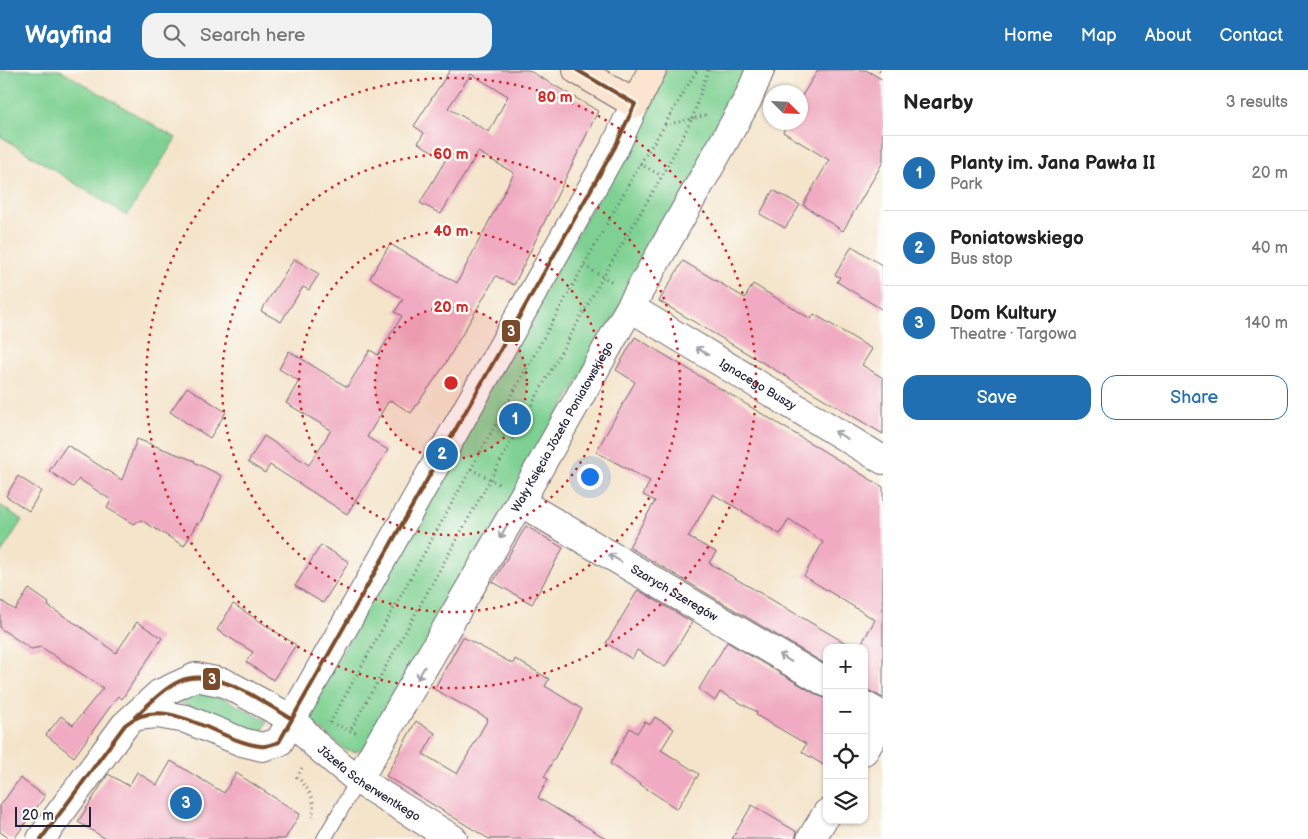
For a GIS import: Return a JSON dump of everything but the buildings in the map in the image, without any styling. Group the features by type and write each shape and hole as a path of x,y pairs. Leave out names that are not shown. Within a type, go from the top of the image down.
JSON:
{"street":[{"path":"577,70 635,104"},
{"path":"137,716 157,714 186,719 242,742 262,747 279,742 615,147 652,70"},
{"name":"Wały Księcia Józefa Poniatowskiego","path":"358,780 513,495 625,297 748,99 760,70"},
{"name":"Ignacego Buszy","path":"625,297 883,460"},
{"name":"Szarych Szeregów","path":"513,495 823,681"},
{"name":"Józefa Scherwentkego","path":"41,839 125,726 158,694 196,677 225,683 323,734 358,780 453,839"},
{"path":"868,708 883,718 868,744"},
{"path":"811,839 823,820"}],"lane":[{"path":"324,839 358,780"}],"path":[{"path":"310,822 314,813 313,800 307,786 297,777 323,734 640,164 697,70"},
{"path":"323,734 350,731 603,277 662,176 692,119 708,70"},
{"path":"879,70 883,72"},
{"path":"664,125 716,112"},
{"path":"640,164 662,176"},
{"path":"584,266 603,277 625,297"},
{"path":"471,469 491,478 513,495"}],"green space":[{"path":"0,70 60,70 176,138 127,216 0,136"},
{"path":"666,70 747,70 717,134 375,740 356,752 344,749 312,721 314,702 633,135"},
{"path":"0,505 22,520 0,555"},
{"path":"192,691 225,699 267,721 262,732 244,728 173,700"}],"transit line":[{"name":"3","path":"577,70 635,104"},
{"name":"3","path":"41,839 125,725 141,716 157,713 174,715 227,736 260,746 268,746 279,742 615,147 635,104"},
{"name":"3","path":"135,717 156,697 180,681 193,678 208,678 238,688 292,719"}],"place":[{"name":"Planty im. Jana Pawła II","path":"515,419"},
{"name":"Poniatowskiego","path":"442,454"},
{"name":"Dom Kultury","path":"186,803"}]}
